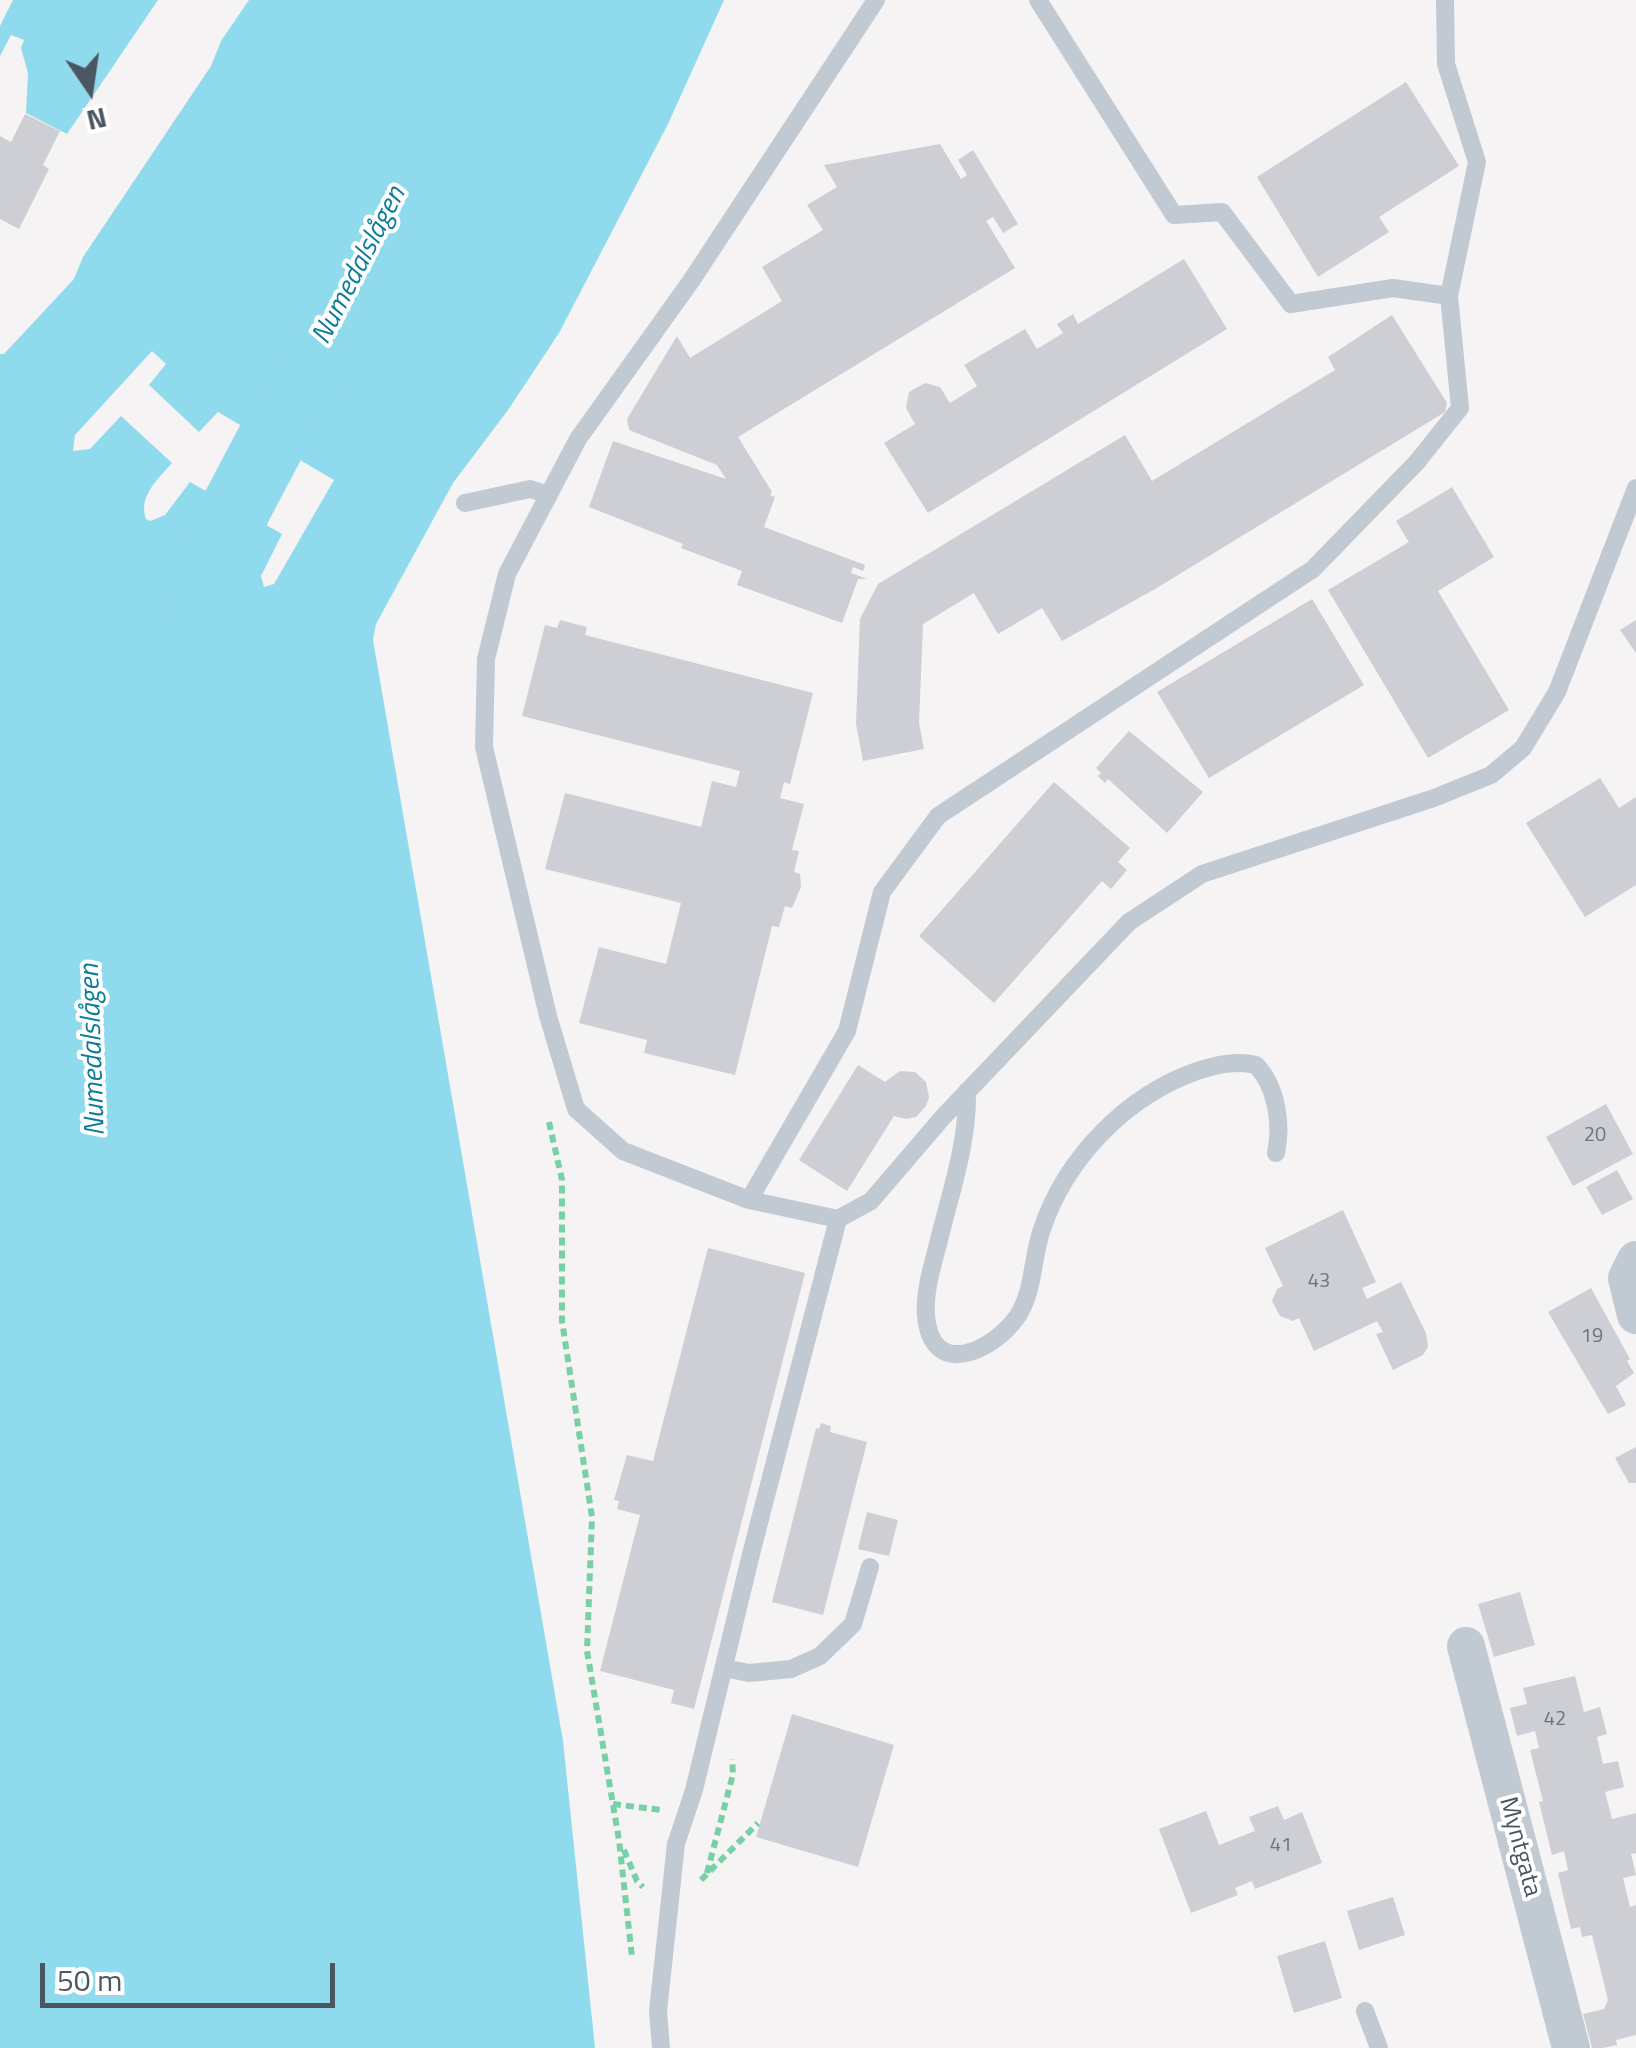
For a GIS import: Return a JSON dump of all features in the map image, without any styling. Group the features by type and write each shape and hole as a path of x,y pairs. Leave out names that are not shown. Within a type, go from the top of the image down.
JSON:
{"street":[{"name":"Myntgata","path":"1466,1646 1571,2048"}],"lane":[{"path":"876,0 690,281 578,439 507,574 486,659 484,746 548,1016 576,1109 623,1151 749,1200 838,1219 871,1201 967,1091 1128,922 1202,874 1434,798 1492,775 1523,748 1558,692 1636,488"},
{"path":"1038,0 1174,215 1222,212 1291,304 1393,288 1449,296"},
{"path":"749,1200 847,1031 882,892 938,816 1313,569 1417,462 1460,408 1449,296 1477,162 1446,64 1445,0"},
{"path":"465,503 530,489 549,495"},
{"path":"967,1091 968,1128 926,1300 930,1336 938,1349 952,1355 986,1346 1017,1318 1028,1292 1041,1231 1062,1187 1105,1130 1128,1107 1150,1093 1208,1067 1240,1061 1256,1065 1268,1083 1276,1108 1280,1135 1276,1153"},
{"path":"661,2048 658,2011 676,1844 838,1219"},
{"path":"724,1668 749,1673 790,1669 820,1656 853,1624 870,1567"},
{"path":"1364,2011 1379,2048"}],"path":[{"path":"548,1115 562,1180 562,1321 592,1517 587,1651 626,1886 633,1962"},
{"path":"706,1874 733,1774"},
{"path":"613,1804 686,1813"}],"water":[{"path":"13,0 158,0 67,134 26,113 28,73 21,48 24,40 11,35 0,56 0,26"},
{"path":"249,0 724,0 668,124 559,333 453,483 376,624 373,640 563,1741 595,2048 0,2048 0,354 74,279 83,257 211,66 221,41","holes":["152,351 166,364 149,385 199,432 218,412 334,480 274,584 264,587 261,576 282,534 190,482 165,515 146,519 147,495 172,463 121,416 90,449 73,451 75,435"]}],"building":[{"path":"1406,82 1459,166 1379,217 1389,232 1318,277 1257,177"},
{"path":"25,114 60,131 43,165 49,169 19,229 0,219 0,136 11,142"},
{"path":"940,144 961,179 967,175 958,160 973,150 1018,224 1003,233 993,217 986,221 1015,268 738,437 772,492 770,495 775,497 764,527 865,565 863,571 853,567 851,573 867,579 858,579 842,623 737,585 742,571 589,507 613,441 726,479 717,465 629,430 627,419 677,336 690,358 782,301 762,267 823,230 807,205 837,187 824,165"},
{"path":"1184,259 1227,329 928,513 884,443 915,424 906,408 909,392 925,383 940,387 950,403 977,386 964,365 1025,329 1037,349 1063,333 1057,324 1073,314 1078,324"},
{"path":"1392,315 1447,403 1445,412 1155,589 1062,641 1042,608 998,634 974,593 923,624 919,723 924,749 863,761 856,724 860,619 878,584 1125,435 1152,481 1335,370 1328,357"},
{"path":"1452,487 1494,557 1438,591 1509,710 1428,758 1328,590 1409,542 1396,521"},
{"path":"1312,599 1364,685 1209,778 1157,692"},
{"path":"560,620 587,627 585,635 813,693 790,784 784,782 780,798 804,804 792,850 799,851 794,872 800,874 801,887 792,908 785,906 779,927 772,926 735,1075 644,1053 647,1040 579,1023 599,947 666,964 681,903 545,869 565,793 701,827 712,781 736,787 740,771 522,716 545,625 557,628"},
{"path":"1636,620 1636,653 1620,630"},
{"path":"1129,731 1203,792 1167,833 1108,779 1105,783 1098,776 1101,773 1096,768"},
{"path":"1600,778 1619,808 1636,797 1636,885 1585,917 1526,823"},
{"path":"1054,782 1130,848 1118,862 1127,870 1111,889 1102,881 994,1003 919,936"},
{"path":"858,1065 885,1082 900,1071 915,1072 926,1082 929,1097 916,1117 894,1116 847,1191 799,1160"},
{"path":"1606,1104 1633,1154 1573,1186 1546,1137"},
{"path":"1617,1170 1633,1199 1602,1215 1586,1187"},
{"path":"1343,1210 1376,1282 1362,1288 1367,1299 1401,1282 1426,1333 1428,1347 1423,1355 1393,1370 1376,1334 1383,1332 1377,1321 1314,1351 1299,1318 1293,1321 1280,1316 1272,1301 1277,1289 1283,1286 1265,1248"},
{"path":"708,1248 805,1273 694,1709 671,1703 674,1690 600,1671 640,1515 617,1509 619,1501 614,1500 627,1455 653,1461"},
{"path":"1591,1288 1634,1373 1616,1386 1626,1405 1608,1414 1548,1312"},
{"path":"821,1423 831,1426 830,1432 867,1442 823,1615 772,1602 816,1428"},
{"path":"1636,1447 1636,1483 1629,1483 1615,1458"},
{"path":"867,1512 898,1520 889,1556 858,1549"},
{"path":"1520,1592 1535,1645 1494,1657 1478,1604"},
{"path":"1575,1676 1584,1712 1600,1707 1607,1734 1597,1737 1603,1764 1618,1761 1624,1787 1605,1792 1612,1819 1636,1813 1636,1853 1631,1854 1636,1875 1623,1878 1630,1907 1636,1905 1636,2035 1603,2048 1592,2048 1583,2014 1604,2009 1608,2000 1592,1935 1582,1937 1580,1927 1571,1929 1558,1873 1568,1870 1564,1851 1552,1855 1539,1802 1543,1801 1530,1750 1539,1748 1535,1731 1517,1736 1510,1708 1527,1704 1523,1688"},
{"path":"792,1714 894,1745 858,1867 756,1837"},
{"path":"1278,1806 1284,1820 1302,1812 1322,1863 1255,1889 1252,1881 1235,1888 1238,1895 1191,1913 1159,1829 1206,1811 1219,1845 1255,1831 1249,1817"},
{"path":"1393,1897 1405,1935 1359,1950 1347,1911"},
{"path":"1325,1941 1342,1998 1294,2013 1277,1956"}],"waterway":[{"name":"Numedalslågen","path":"198,594 236,508 314,360"}]}
